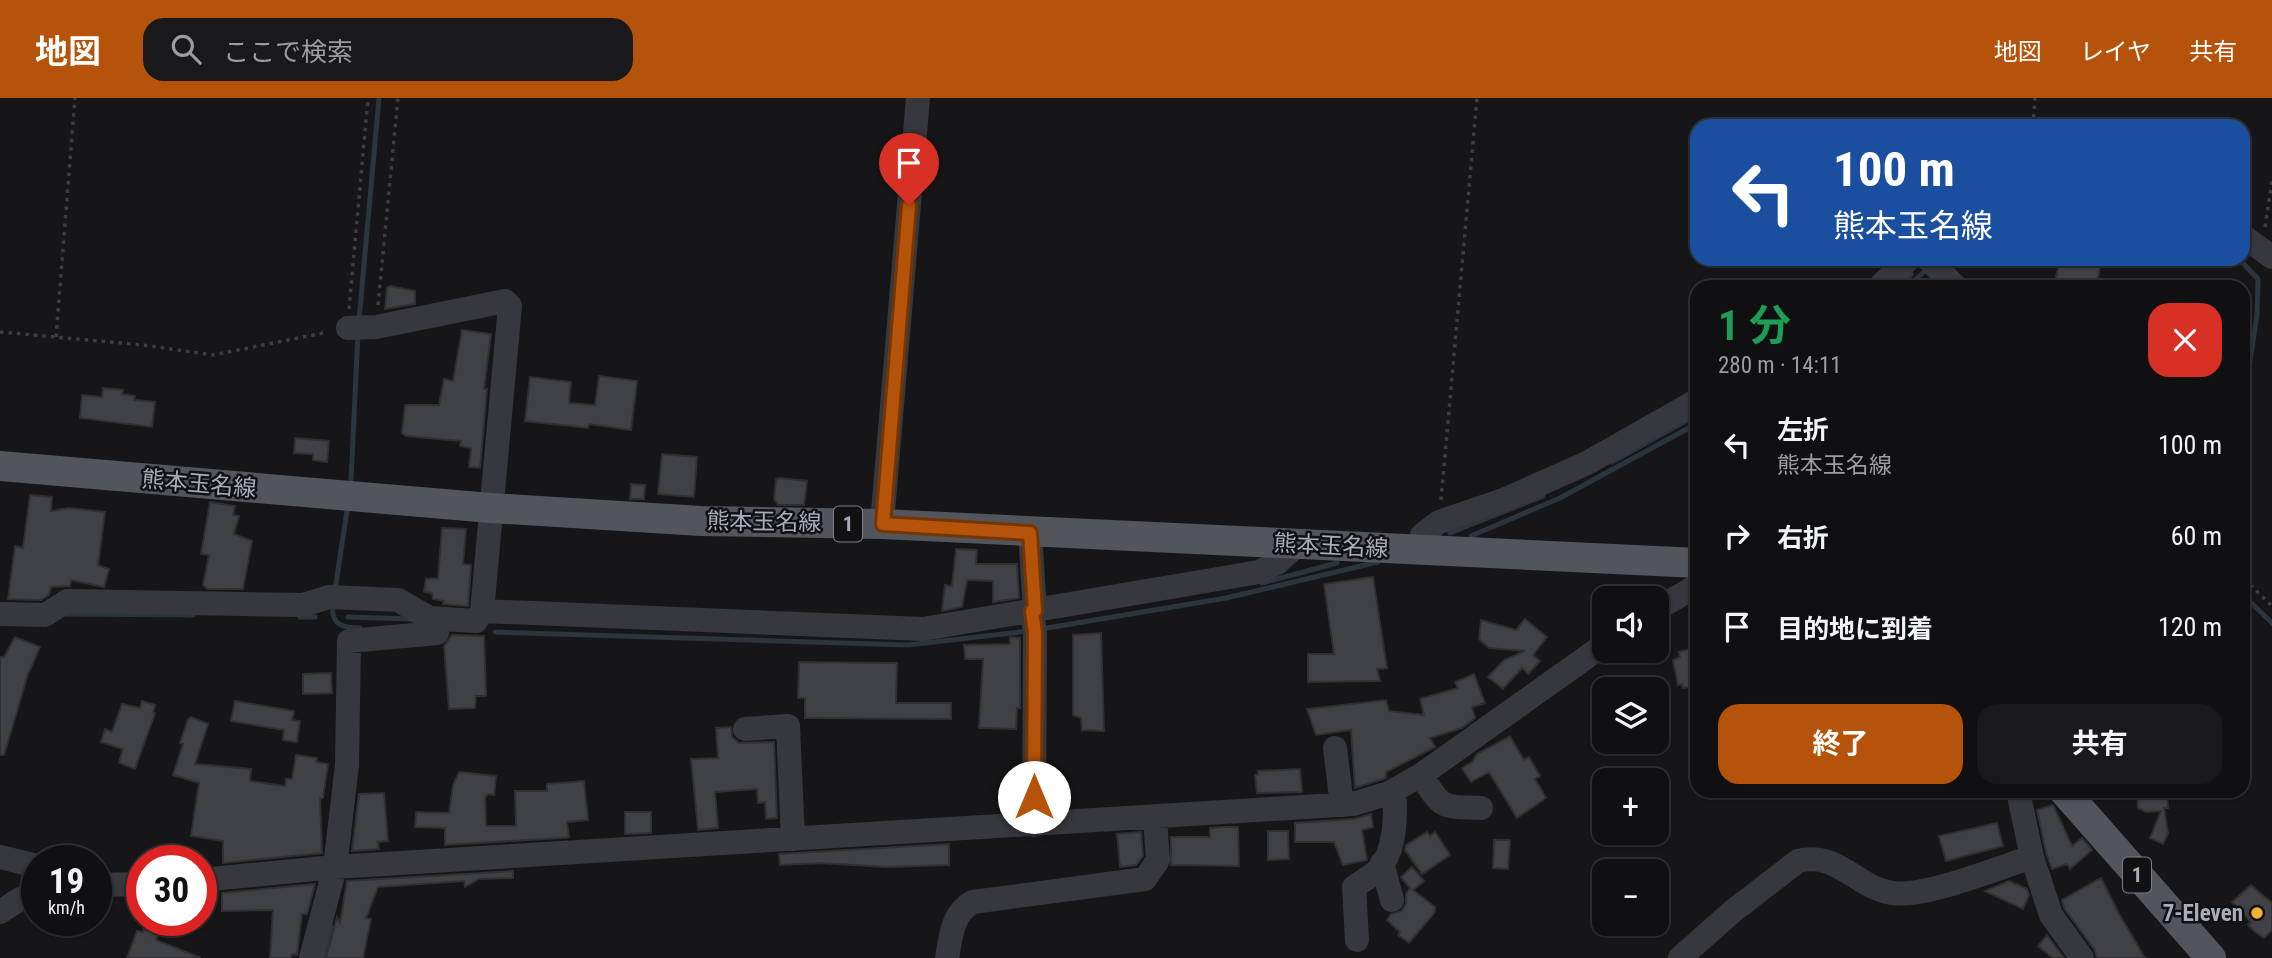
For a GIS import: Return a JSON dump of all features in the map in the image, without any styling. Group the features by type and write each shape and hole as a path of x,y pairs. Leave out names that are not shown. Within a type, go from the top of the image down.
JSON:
{"main road":[{"name":"熊本玉名線","path":"0,466 491,508 701,521 883,524 1690,563"},
{"name":"1","path":"2070,798 2211,958"}],"street":[{"path":"883,524 918,98"},
{"path":"1886,280 1901,266"},
{"path":"1935,266 1949,280"},
{"path":"0,614 45,615 67,601 303,605 335,597 398,600 429,618 476,621 482,611 510,306 505,301 360,328"},
{"path":"1419,551 1422,535 1438,522 1506,499 1587,463 1690,405"},
{"path":"1030,533 1034,618 1034,825"},
{"path":"482,611 923,629 1034,618 1259,572 1277,563 1297,545"},
{"path":"1669,602 1690,590"},
{"path":"310,958 335,867 347,765 349,641 437,633 439,619"},
{"path":"217,878 335,867 1155,819 1342,805 1394,791 1421,775 1592,653"},
{"path":"745,729 788,726 793,839"},
{"path":"1335,748 1342,805"},
{"path":"1421,775 1435,799 1446,807 1481,808"},
{"path":"1357,940 1354,887 1379,870 1390,844 1396,813 1394,791"},
{"path":"2019,798 2032,858 2051,915 2082,958"},
{"path":"947,958 955,922 962,908 973,902 1145,879 1158,860 1155,819"},
{"path":"0,857 21,862"},
{"path":"1680,958 1733,911 1798,861 1811,858 1831,861 1882,891 1908,894 2032,858"},
{"path":"1382,863 1392,900"},
{"path":"0,912 21,899"}],"path":[{"path":"56,337 75,98"},
{"path":"360,328 368,98"},
{"path":"360,328 398,98"},
{"path":"1438,522 1478,98"},
{"path":"2034,119 2035,98"},
{"path":"2261,250 2272,181"},
{"path":"0,332 213,355 360,328"},
{"path":"2250,585 2272,606"}],"building":[{"path":"2058,266 2100,266 2098,280 2056,280"},
{"path":"390,286 415,291 415,304 385,309 387,288"},
{"path":"462,330 491,334 484,389 487,389 480,468 469,467 471,448 460,446 461,441 406,436 402,433 405,405 439,405 444,379 453,381"},
{"path":"599,376 637,381 631,430 589,424 588,428 525,421 530,377 571,382 569,403 595,405"},
{"path":"103,388 123,390 122,394 135,396 134,400 155,402 152,427 80,418 82,395 102,397"},
{"path":"295,438 329,441 327,462 313,460 313,454 294,453"},
{"path":"662,454 697,457 694,497 658,494"},
{"path":"776,479 807,481 804,505 778,505 774,499"},
{"path":"631,484 645,485 644,499 630,499"},
{"path":"30,495 52,497 51,511 69,508 105,512 98,565 109,569 104,587 71,580 70,586 51,587 49,595 41,600 8,599 15,546 23,548"},
{"path":"210,502 235,506 233,515 239,516 234,534 252,541 243,589 208,589 203,585 209,555 201,554"},
{"path":"442,528 466,529 463,564 471,565 468,606 443,604 444,601 433,599 432,593 424,592 426,579 438,578"},
{"path":"956,549 977,550 976,564 1017,564 1019,598 993,602 993,581 967,580 962,607 942,611 945,585 952,586"},
{"path":"1373,577 1387,668 1377,669 1380,681 1308,682 1308,654 1334,654 1324,584"},
{"path":"1525,619 1547,637 1533,655 1540,661 1528,674 1522,668 1503,689 1488,677 1504,660 1525,651 1489,648 1479,639 1481,620 1516,630"},
{"path":"1101,633 1104,731 1082,730 1081,718 1073,715 1073,635"},
{"path":"452,635 484,636 486,696 476,696 475,708 449,709 444,646"},
{"path":"15,637 40,647 28,674 4,755 0,755 0,657 4,657"},
{"path":"1010,637 1020,638 1020,708 1017,708 1016,729 979,728 983,659 965,659 964,645 1010,644"},
{"path":"1690,649 1690,687 1683,688 1682,684 1678,685 1673,660 1680,657 1679,652"},
{"path":"799,662 897,663 896,703 951,703 951,719 805,718 805,698 798,698"},
{"path":"331,673 332,693 303,694 303,674"},
{"path":"1474,674 1485,703 1472,707 1475,718 1462,728 1430,738 1435,747 1386,772 1386,778 1355,788 1351,730 1316,735 1307,709 1386,700 1389,711 1424,715 1420,699 1458,688 1455,682"},
{"path":"142,701 155,705 155,713 135,769 119,763 123,749 101,742 105,729 112,732 122,704 140,708"},
{"path":"235,701 294,711 292,720 300,721 297,742 283,740 284,730 231,721"},
{"path":"191,717 208,724 195,764 251,769 250,781 285,786 286,779 292,779 296,755 317,758 316,762 328,764 323,798 320,798 322,853 223,863 223,841 191,836 199,783 173,775 183,744 180,743"},
{"path":"731,727 732,737 739,743 774,742 777,818 766,819 765,802 758,803 757,789 715,792 718,828 698,830 691,759 718,758 716,728"},
{"path":"1510,736 1524,760 1529,757 1540,776 1535,779 1546,798 1517,818 1489,772 1471,782 1462,768 1472,762 1477,754"},
{"path":"1300,769 1302,792 1257,793 1255,775 1258,775 1258,771"},
{"path":"459,772 496,776 494,795 488,794 485,798 486,826 516,826 515,791 547,791 547,784 584,781 588,820 567,822 569,837 445,845 445,828 415,827 416,812 449,813 453,785"},
{"path":"384,793 388,841 378,842 379,849 352,851 359,794"},
{"path":"2137,798 2167,798 2168,808 2164,808 2168,833 2163,844 2150,838 2161,811 2146,812 2138,808"},
{"path":"2053,805 2072,846 2082,838 2092,850 2070,869 2067,864 2052,869 2046,853 2037,810"},
{"path":"625,812 651,812 651,833 625,834"},
{"path":"1371,814 1373,827 1362,830 1367,860 1343,865 1334,842 1295,842 1295,823 1354,819"},
{"path":"1997,823 2003,846 1946,861 1939,836"},
{"path":"1238,827 1239,866 1171,865 1171,837 1210,837 1210,828"},
{"path":"1268,831 1288,831 1289,859 1268,860"},
{"path":"1141,832 1143,856 1136,865 1120,867 1117,834"},
{"path":"1427,832 1430,836 1435,832 1450,855 1422,874 1405,850 1406,845"},
{"path":"1494,840 1510,840 1508,869 1493,868"},
{"path":"949,844 949,865 780,865 779,854"},
{"path":"1412,867 1424,881 1413,890 1435,907 1435,912 1409,943 1398,935 1400,932 1387,920 1391,914 1402,911 1406,904 1406,894 1410,888 1401,877"},
{"path":"513,871 513,878 479,879 465,887 464,881 378,887 366,918 371,919 363,958 326,958 337,917 340,923 347,881"},
{"path":"2101,878 2145,958 2097,958 2094,949 2064,908 2062,900"},
{"path":"2009,881 2027,889 2029,895 2023,909 1985,891"},
{"path":"315,884 307,914 302,914 297,955 292,954 291,958 270,958 273,910 222,911 222,893"},
{"name":"7-Eleven","path":"2251,885 2272,903 2272,930 2264,938 2248,925 2251,922 2232,902"},
{"path":"2047,935 2064,958 2053,958 2038,946"},
{"path":"135,936 157,936 156,940 201,958 127,958"}],"waterway":[{"path":"359,320 379,98"},
{"path":"2246,266 2258,279 2257,315 2250,361"},
{"path":"1915,280 1928,268"},
{"path":"1905,280 1911,274"},
{"path":"351,480 358,333"},
{"path":"1612,462 1689,419"},
{"path":"1471,536 1560,498 1690,427"},
{"path":"1450,533 1543,496"},
{"path":"335,590 347,511"},
{"path":"1041,629 1226,598 1378,562"},
{"path":"1262,583 1337,563"},
{"path":"2250,602 2272,623"},
{"path":"333,604 333,616 339,624 360,628"},
{"path":"66,614 193,615"},
{"path":"300,617 315,617"},
{"path":"348,617 413,619"},
{"path":"495,632 908,645 1028,631"},
{"path":"324,958 332,927"}],"place":[{"name":"7-Eleven","path":"2257,913"}],"route":[{"path":"909,205 883,524 1030,533 1035,611 1032,611 1035,633 1034,797"}]}
